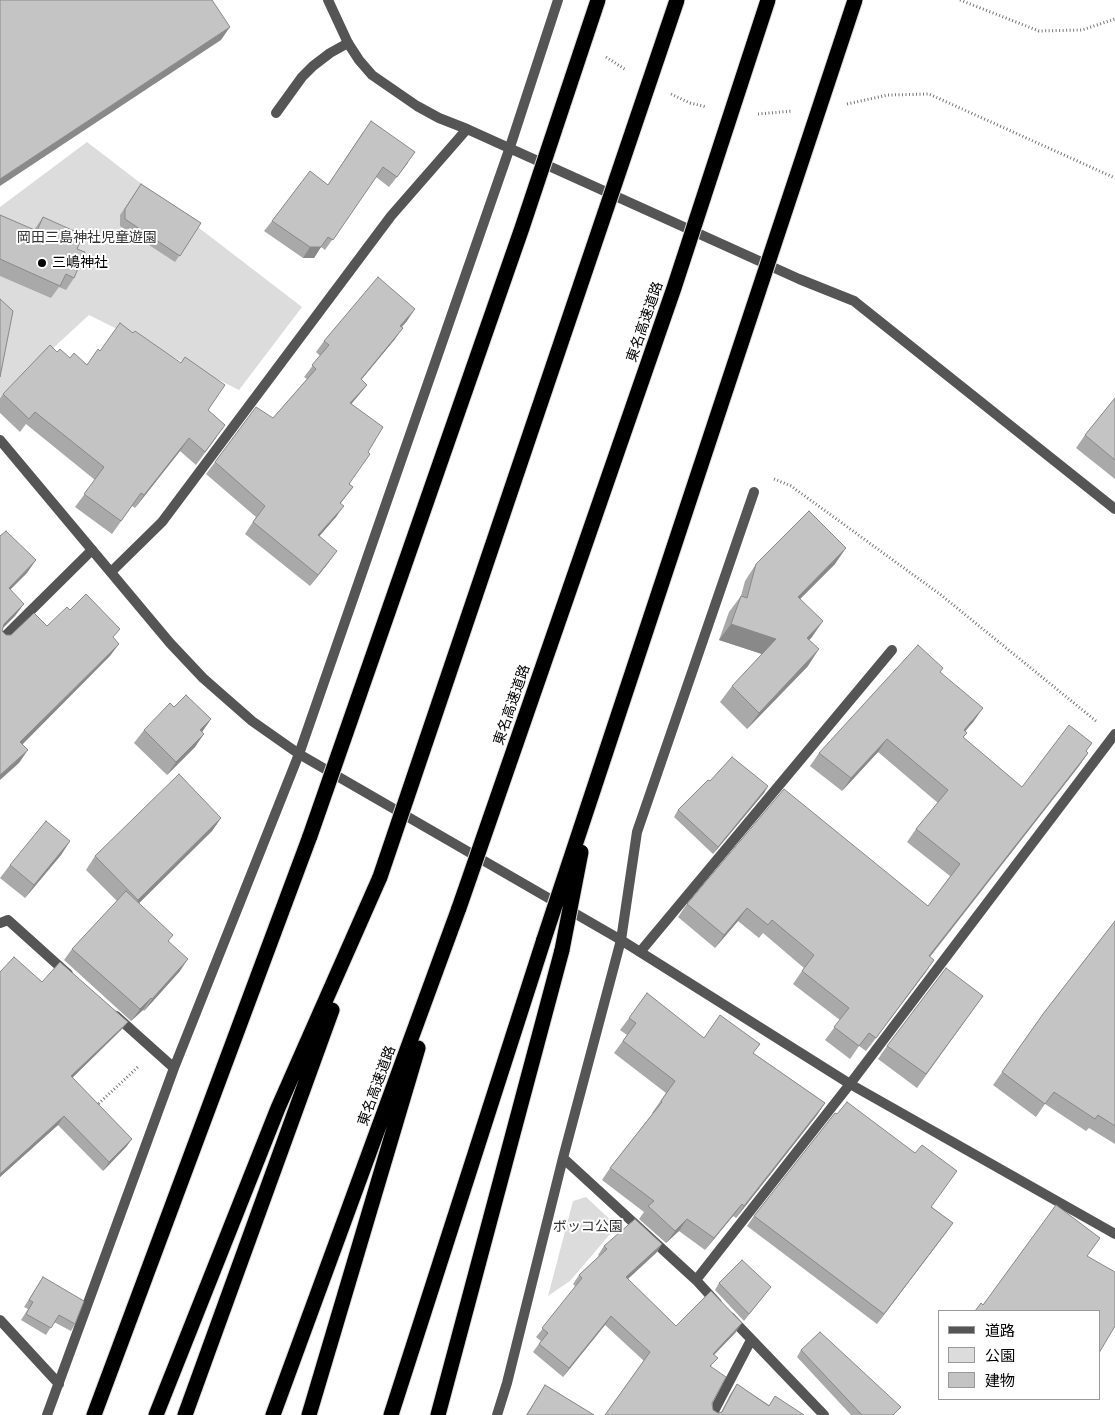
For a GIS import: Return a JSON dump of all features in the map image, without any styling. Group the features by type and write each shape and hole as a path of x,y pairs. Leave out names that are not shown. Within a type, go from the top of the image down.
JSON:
{"highway":[{"path":"94,1415 310,836 525,218 598,0"},
{"path":"185,1415 380,876 677,0"},
{"name":"東名高速道路","path":"274,1415 459,908 674,288 768,0"},
{"path":"391,1415 544,939 855,0"},
{"path":"438,1415 562,950 594,787"},
{"path":"156,1415 278,1108 380,876"},
{"path":"309,1415 459,908"}],"street":[{"path":"328,0 348,43 359,60 372,75 390,88 439,118 799,279 854,301 1115,509"},
{"path":"47,1415 174,1068 299,754 509,150 558,0"},
{"path":"276,113 302,77 313,66 330,53 348,43"},
{"path":"111,572 162,522 391,216 467,129"},
{"path":"0,440 170,643 202,678 252,721 299,754 621,940 850,1084 1115,1234"},
{"path":"497,1415 621,940 637,832 754,492"},
{"path":"0,641 92,550"},
{"path":"640,952 892,650"},
{"path":"696,1280 850,1084 1114,735"},
{"path":"0,923 8,920 75,979"},
{"path":"111,1012 174,1068"},
{"path":"563,1158 696,1280 824,1415"},
{"path":"0,1320 59,1384"},
{"path":"712,1415 751,1340"}],"path":[{"path":"960,0 1039,30 1082,30 1115,18"},
{"path":"929,94 1115,178"},
{"path":"754,492 761,472 791,486 941,596 1114,735"},
{"path":"93,1109 156,1051"}],"green space":[{"name":"岡田三島神社児童遊園","path":"87,142 302,307 239,390 89,315 0,397 0,207"},
{"name":"ボッコ公園","path":"586,1197 617,1226 570,1281 548,1296 573,1201"}],"building":[{"path":"0,0 212,0 230,27 0,179"},
{"path":"371,121 415,152 397,177 383,167 333,240 328,237 321,247 310,247 272,221 310,171 328,185"},
{"path":"141,184 201,223 180,256 125,219 125,209"},
{"name":"三嶋神社","path":"0,215 37,231 43,217 83,235 77,249 85,252 74,278 66,274 60,286 0,259"},
{"path":"378,277 415,309 400,326 403,328 361,379 367,385 350,403 383,427 368,452 370,454 349,484 353,487 340,503 344,506 318,535 337,551 318,575 253,522 265,506 215,462 256,407 273,418 316,369 312,365 329,345 324,341"},
{"path":"0,299 13,311 0,377"},
{"path":"120,323 133,333 135,331 181,363 185,357 225,385 208,410 225,425 205,452 189,438 144,495 141,493 121,521 84,494 104,467 35,412 29,419 3,394 50,345 57,352 60,349 70,358 74,353 87,365 98,349 100,351"},
{"path":"1115,398 1115,460 1085,435"},
{"path":"809,511 846,548 798,597 823,621 807,638 819,649 759,713 732,686 776,639 731,624 741,596 747,598 756,564"},
{"path":"6,531 36,560 9,588 24,604 4,624 2,631 6,635 11,635 34,613 47,626 67,607 70,610 86,594 120,629 113,637 119,644 20,742 28,750 0,775 0,536"},
{"path":"918,645 943,668 940,672 983,708 964,730 967,733 963,737 1022,787 1069,725 1092,743 1086,751 1088,753 929,956 934,960 876,1038 869,1033 859,1046 834,1027 849,1008 802,971 814,955 772,920 768,925 747,908 724,935 687,904 784,789 928,906 960,864 916,829 948,790 887,739 851,778 819,753"},
{"path":"186,695 211,719 200,730 204,734 176,762 144,730 170,703 174,707"},
{"path":"732,757 768,786 718,847 678,810 708,780 710,781"},
{"path":"179,774 221,818 138,900 95,856"},
{"path":"46,821 70,841 34,885 10,865"},
{"path":"126,891 173,935 168,941 188,959 152,999 140,1009 72,949"},
{"path":"1115,921 1115,1126 1098,1115 1095,1119 1054,1092 1045,1104 1002,1072 1043,1014"},
{"path":"14,957 42,982 60,962 128,1022 71,1076 132,1139 109,1162 64,1116 0,1174 0,972"},
{"path":"946,968 983,996 926,1074 887,1046"},
{"path":"647,993 704,1038 720,1015 760,1044 753,1053 825,1103 744,1206 742,1204 714,1238 687,1219 675,1231 648,1206 654,1201 610,1168 662,1102 675,1081 623,1041 636,1023 629,1018"},
{"path":"847,1102 915,1153 922,1145 957,1171 931,1207 953,1223 884,1314 754,1216 835,1113 837,1114"},
{"path":"1056,1205 1100,1238 1087,1256 1115,1272 1115,1326 1100,1351 1100,1310 976,1310 981,1303 983,1305"},
{"path":"635,1219 662,1244 626,1277 676,1326 711,1291 742,1323 713,1354 718,1358 710,1366 726,1377 712,1403 713,1410 718,1413 722,1412 737,1384 769,1406 775,1396 804,1415 605,1415 650,1352 611,1316 569,1368 539,1344 548,1333 542,1328 582,1278 579,1275 607,1249 604,1246"},
{"path":"742,1260 771,1287 749,1314 719,1283"},
{"path":"43,1277 84,1301 75,1324 59,1315 51,1328 26,1314 33,1302 29,1300"},
{"path":"820,1332 901,1407 893,1415 862,1415 801,1350"},
{"path":"545,1385 594,1415 527,1415"}],"place":[{"name":"三嶋神社","path":"42,263"}]}
